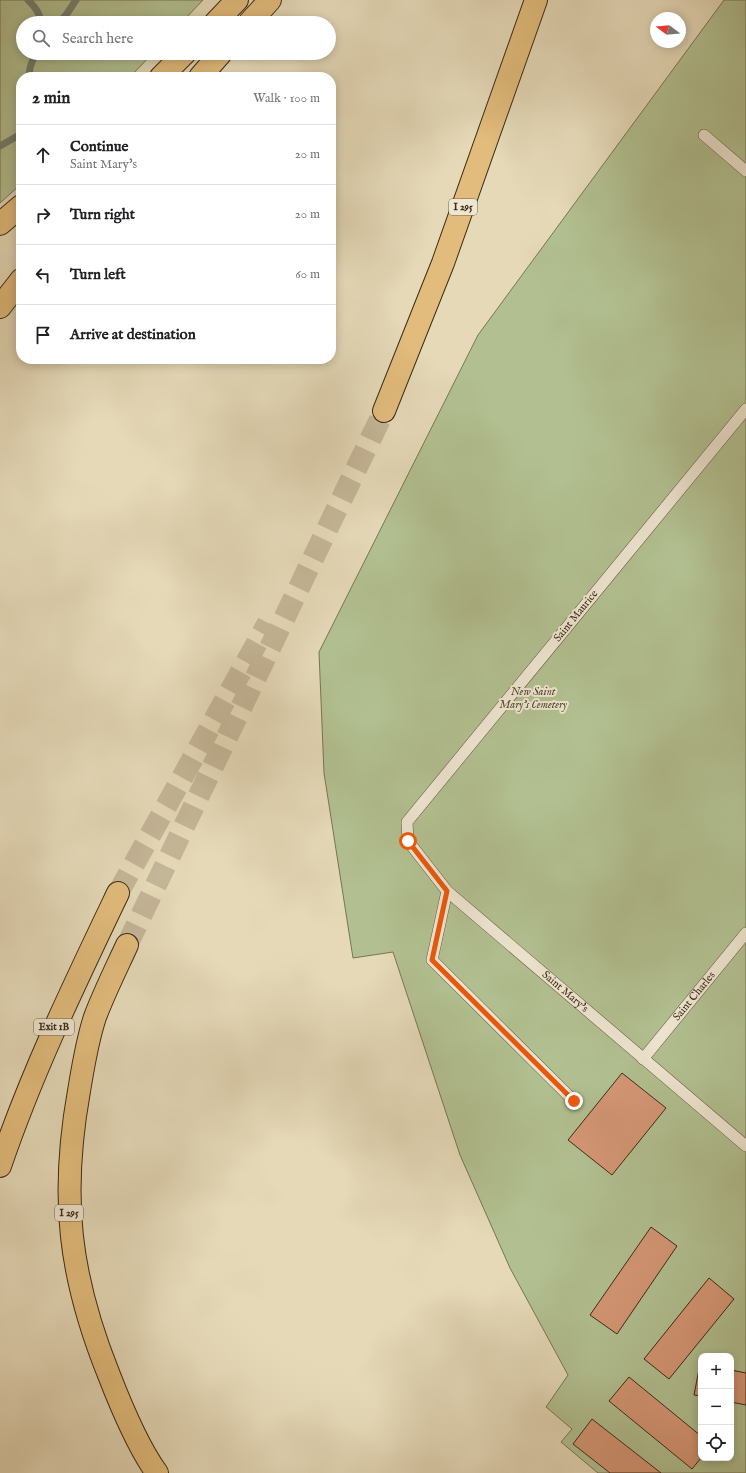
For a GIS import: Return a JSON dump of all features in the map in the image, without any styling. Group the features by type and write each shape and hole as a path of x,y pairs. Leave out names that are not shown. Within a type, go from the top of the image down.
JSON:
{"highway":[{"path":"221,16 237,0"},
{"path":"255,16 270,0"},
{"name":"I 295","path":"384,411 443,263 536,0"},
{"path":"167,72 178,60"},
{"path":"205,72 216,60"},
{"path":"0,224 16,210"},
{"path":"0,307 16,286"},
{"name":"Exit 1B","path":"0,1166 39,1062 118,893"},
{"name":"I 295","path":"127,945 95,1017 86,1053 71,1144 69,1210 74,1258 85,1310 123,1410 157,1473"}],"lane":[{"path":"704,135 746,170"},
{"name":"Saint Maurice","path":"407,822 746,410"},
{"name":"Saint Mary's","path":"407,822 408,841 447,891 746,1146"},
{"path":"447,891 432,960 574,1101"},
{"name":"Saint Charles","path":"643,1059 746,933"}],"green space":[{"path":"0,0 203,0 188,16 16,16 16,60 146,60 135,72 16,72 16,189 0,203"},
{"name":"New Saint Mary's Cemetery","path":"724,0 746,0 746,1473 598,1473 561,1442 572,1429 546,1407 568,1375 510,1268 460,1155 393,952 353,958 324,773 319,652 478,335"}],"building":[{"path":"622,1073 666,1108 612,1175 568,1140"},
{"path":"651,1227 677,1246 617,1334 590,1315"},
{"path":"709,1278 734,1299 669,1379 644,1359"},
{"path":"734,1371 746,1373 746,1405 734,1403"},
{"path":"698,1374 698,1396 694,1395"},
{"path":"629,1377 698,1434 699,1461 692,1469 609,1401"},
{"path":"592,1419 661,1473 610,1473 573,1444"}],"waterway":[{"path":"28,0 40,16"},
{"path":"65,16 76,0"},
{"path":"30,72 33,60"},
{"path":"0,146 16,137"}],"tunnel":[{"path":"127,945 384,411"},
{"path":"118,893 268,623"}],"route":[{"path":"408,841 447,891 432,960 574,1101"}]}
